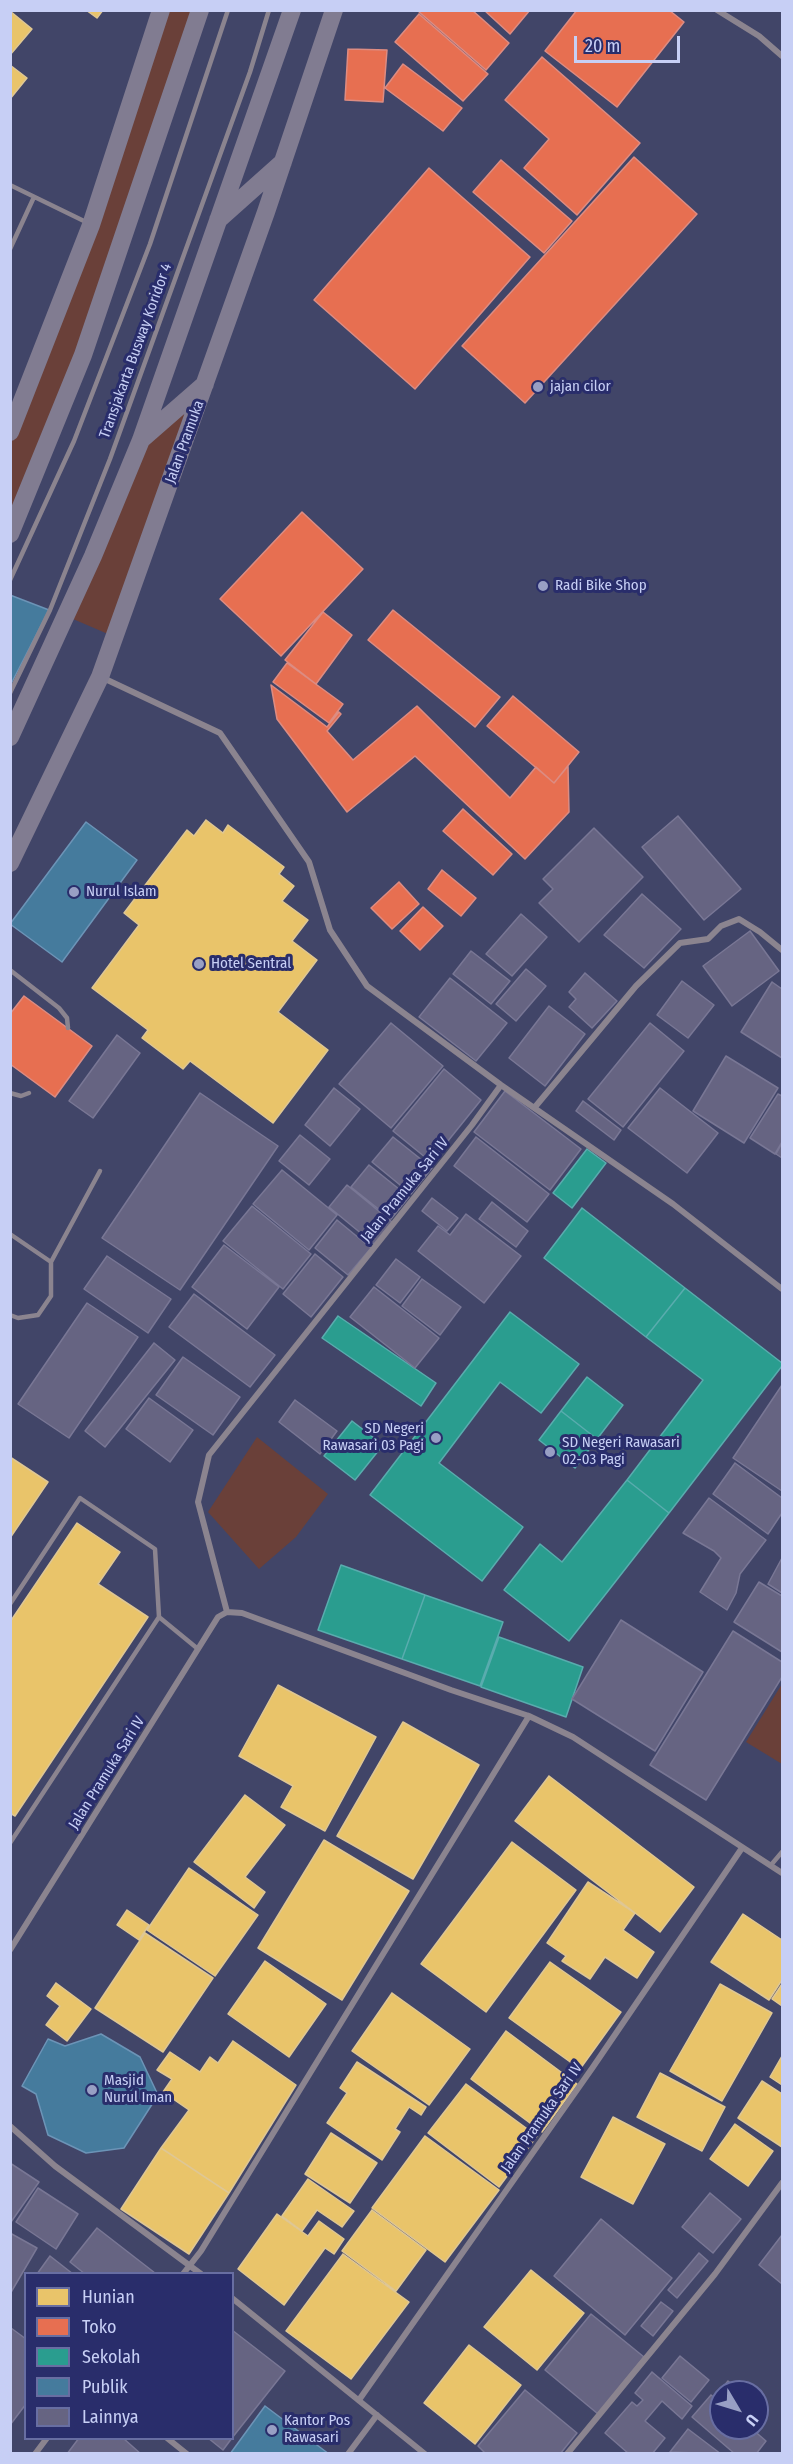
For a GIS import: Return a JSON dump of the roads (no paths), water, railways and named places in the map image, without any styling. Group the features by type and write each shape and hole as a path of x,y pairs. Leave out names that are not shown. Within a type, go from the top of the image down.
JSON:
{"main road":[{"path":"13,420 91,225 160,10"},
{"path":"10,534 83,355 200,10"},
{"path":"10,737 93,556 141,440 292,10"},
{"name":"Jalan Pramuka","path":"10,863 100,677 284,161 334,10"},
{"path":"217,221 284,161"},
{"path":"141,440 206,383"}],"street":[{"path":"717,10 759,36 783,56"},
{"path":"100,677 220,733 309,862 330,930 367,986 501,1085 672,1204 783,1290"},
{"path":"535,1107 636,986 680,943 708,939 721,926 739,919 783,950"},
{"name":"Jalan Pramuka Sari IV","path":"10,1950 198,1648 218,1617 227,1612 198,1502 209,1455 472,1125 501,1085"},
{"path":"227,1612 242,1613 451,1690 529,1716 573,1737 783,1873"},
{"path":"185,2272 529,1716"},
{"name":"Jalan Pramuka Sari IV","path":"358,2400 593,2067 742,1848"},
{"path":"10,2126 55,2166 199,2272"},
{"path":"567,2454 715,2274 783,2183"},
{"path":"234,2300 425,2454"},
{"path":"348,2454 377,2415"},
{"path":"35,2454 46,2440"},
{"path":"168,2440 187,2454"}],"lane":[{"name":"Transjakarta Busway Koridor 4","path":"10,580 74,441 150,244 228,10"},
{"name":"Transjakarta Busway Koridor 4","path":"10,693 50,610 110,459 250,72 269,10"},
{"path":"10,185 91,225"},
{"path":"10,249 34,197"},
{"path":"10,970 59,1008 67,1018 68,1028"},
{"path":"10,1093 21,1096 30,1093"},
{"path":"10,1314 18,1318 38,1315 51,1296 51,1262 100,1171"},
{"path":"10,1234 51,1262"},
{"path":"10,1604 80,1498 155,1549 159,1617 10,1843"},
{"path":"159,1617 198,1648"},
{"path":"771,1865 783,1852"}],"place":[{"name":"jajan cilor","path":"538,387"},
{"name":"Radi Bike Shop","path":"543,586"},
{"name":"Nurul Islam","path":"74,892"},
{"name":"Hotel Sentral","path":"199,964"},
{"name":"SD Negeri Rawasari 03 Pagi","path":"436,1438"},
{"name":"SD Negeri Rawasari 02-03 Pagi","path":"550,1452"},
{"name":"Masjid Nurul Iman","path":"92,2090"},
{"name":"Kantor Pos Rawasari","path":"272,2430"}]}
